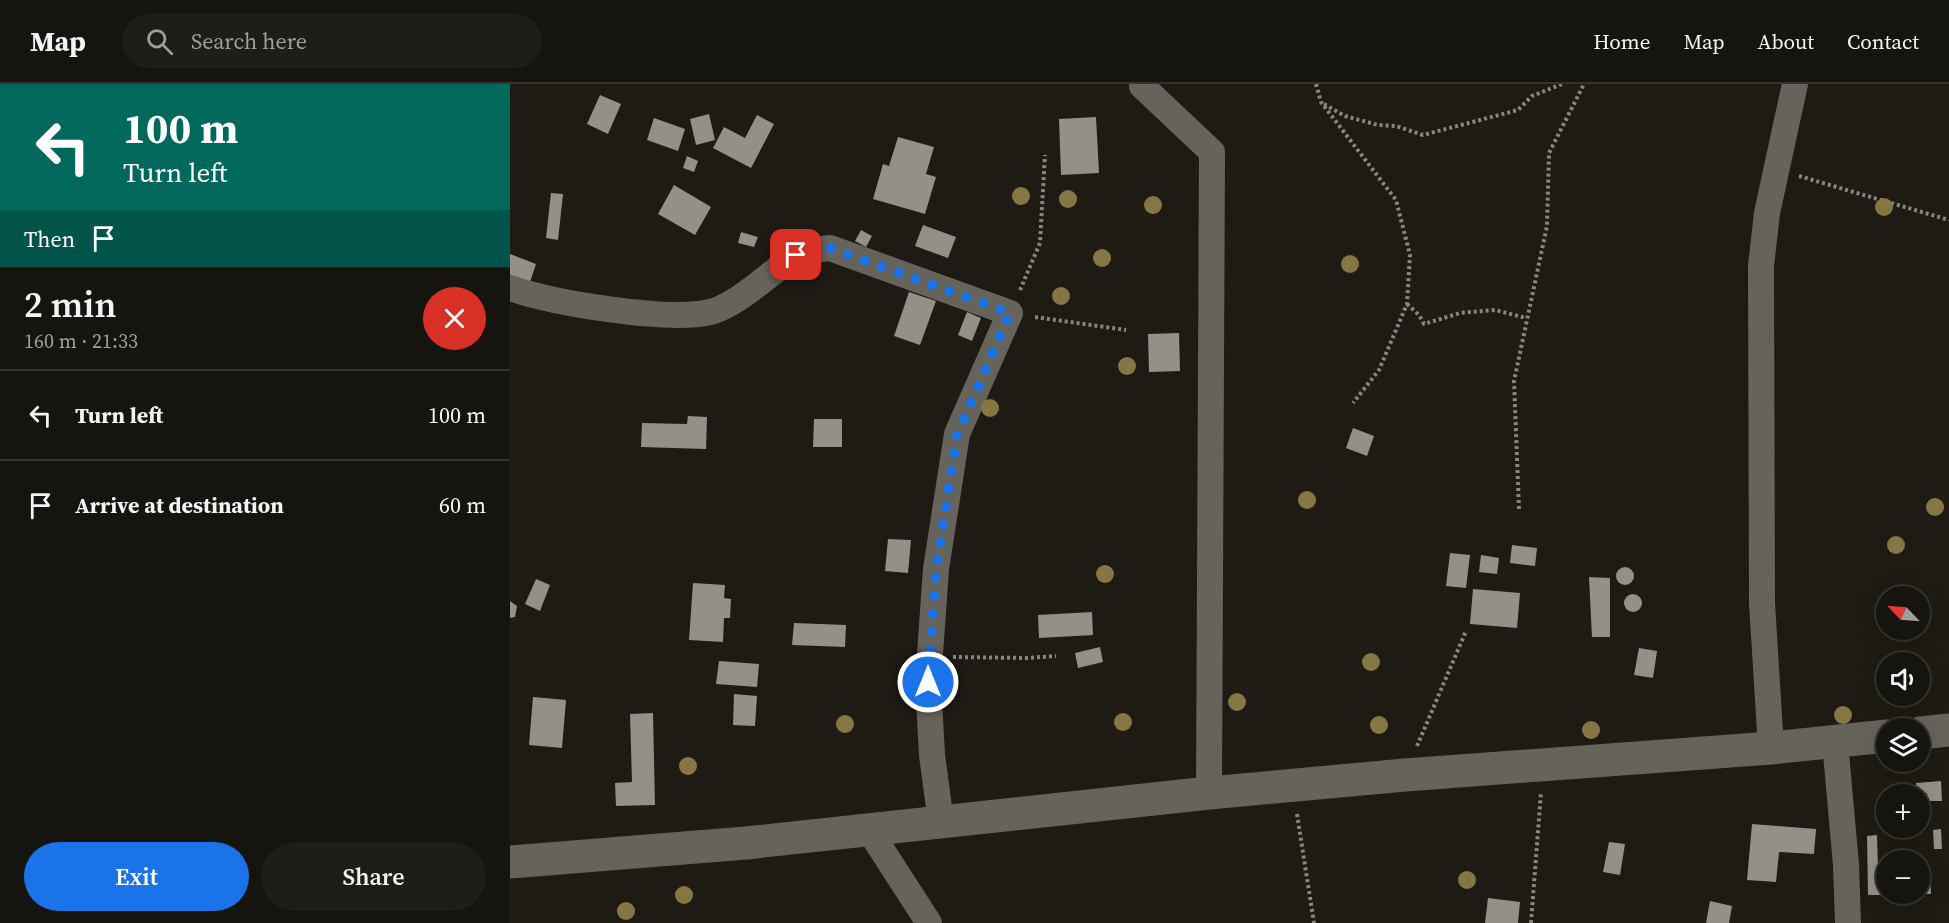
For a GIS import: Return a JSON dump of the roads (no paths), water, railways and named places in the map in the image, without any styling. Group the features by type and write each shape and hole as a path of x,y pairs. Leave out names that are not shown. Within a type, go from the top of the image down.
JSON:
{"street":[{"path":"1771,748 1762,603 1760,308 1762,256 1776,170 1795,84"},
{"path":"1142,86 1212,152 1209,793"},
{"path":"510,288 549,298 632,311 691,315 712,312 739,298 796,255 812,249 830,248 1010,313 957,435 936,570 928,657 932,755 941,822"},
{"path":"1930,732 1949,730"},
{"path":"510,862 868,830 1209,793 1405,775 1771,748 1876,737"},
{"path":"1835,742 1846,865 1848,923"},
{"path":"868,830 928,923"}]}
